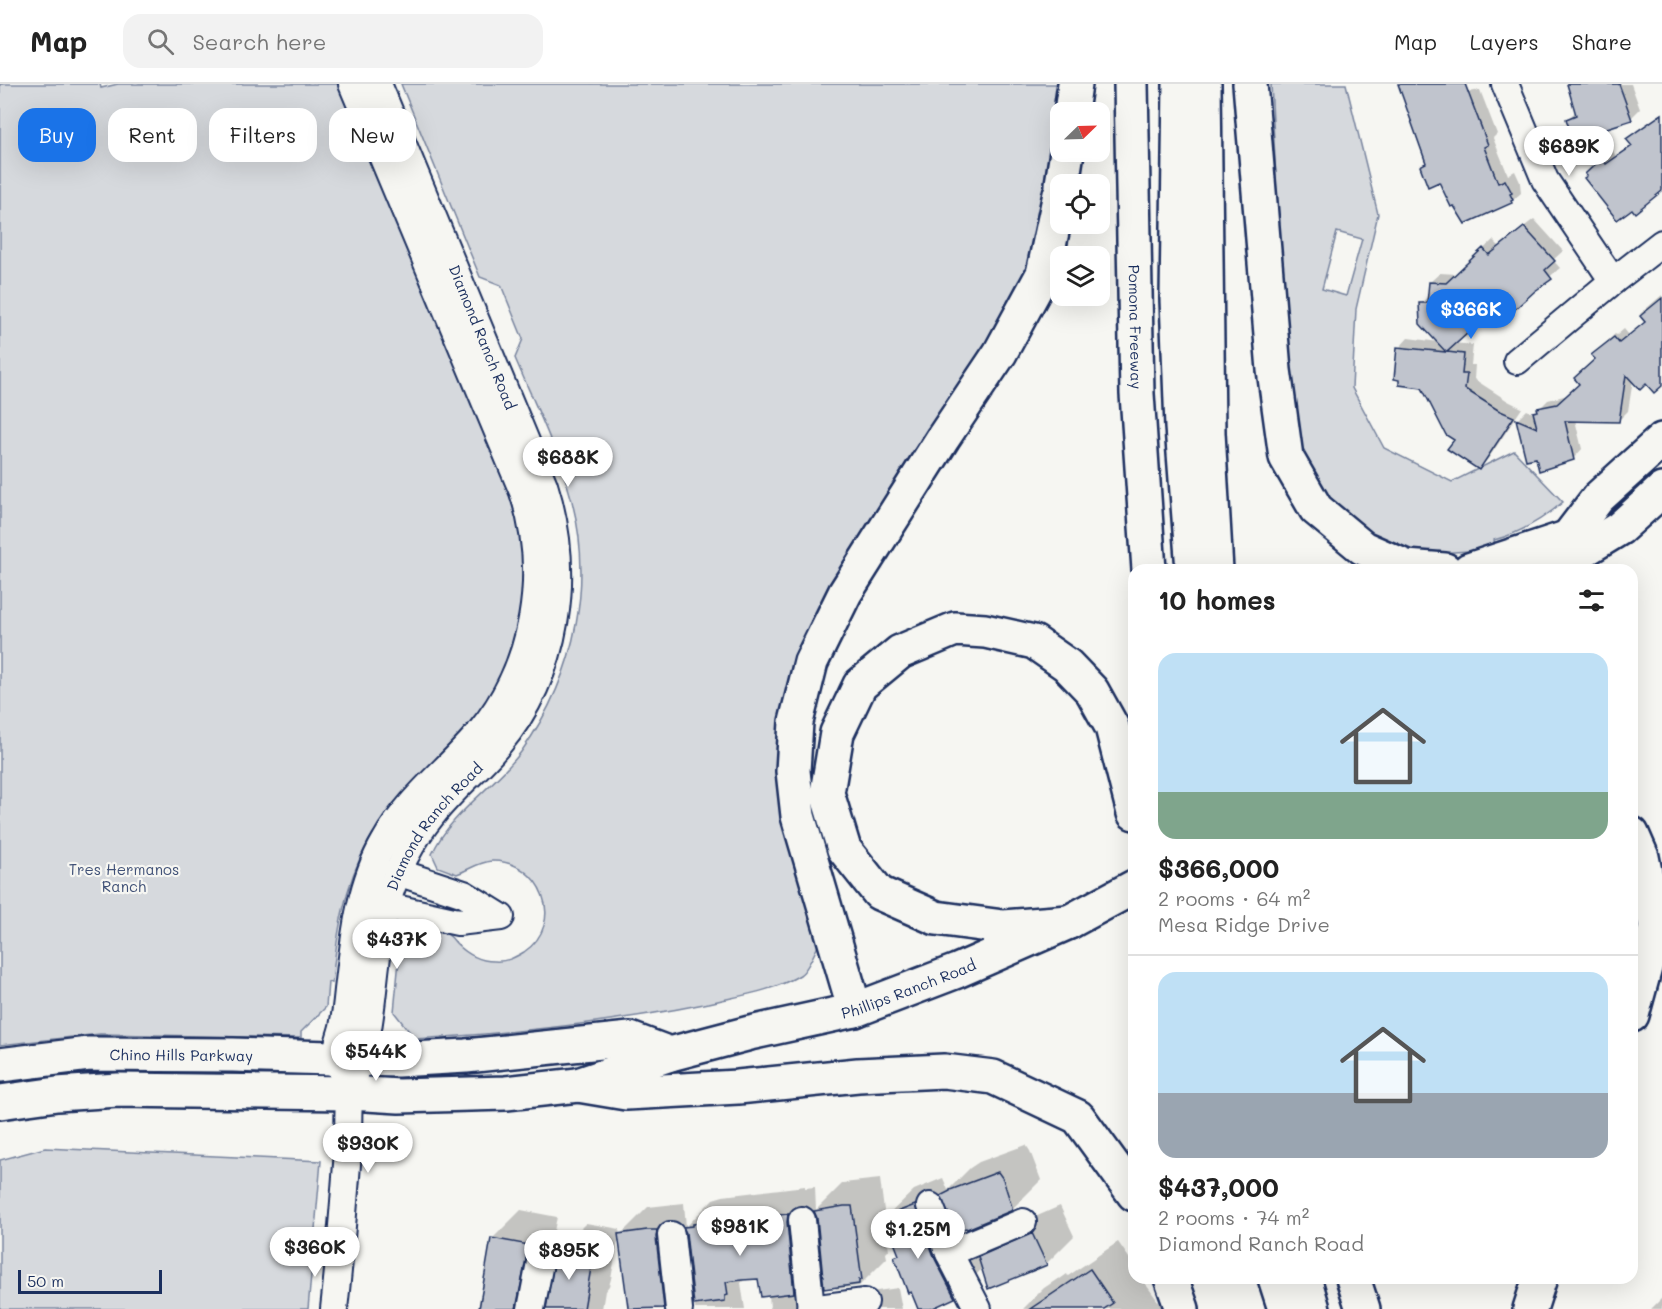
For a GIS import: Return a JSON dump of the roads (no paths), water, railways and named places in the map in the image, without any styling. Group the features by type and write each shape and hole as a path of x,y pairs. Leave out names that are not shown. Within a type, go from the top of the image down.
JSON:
{"main road":[{"path":"1072,102 1075,84"},
{"name":"Pomona Freeway","path":"1131,84 1137,394 1149,564"},
{"path":"1180,84 1177,299 1182,427 1193,564"},
{"path":"1204,84 1208,433 1216,564"},
{"path":"1250,84 1274,370 1286,457 1316,509 1363,548 1399,564"},
{"path":"855,1010 798,816 794,761 796,722 811,662 845,593 1000,353 1043,274 1052,234"},
{"path":"1548,564 1598,498 1662,440"},
{"path":"1562,564 1620,528 1662,490"},
{"path":"1487,564 1569,537"},
{"path":"1069,922 1003,927 936,918 879,893 844,849 827,793 837,733 860,684 900,652 955,629 985,631 1034,642 1067,665 1092,691 1112,726 1128,789"},
{"path":"1638,848 1642,857 1656,927 1638,994"},
{"name":"Phillips Ranch Road","path":"350,1093 399,1096 506,1093 578,1085 670,1054 750,1033 855,1010 957,971 1069,922 1128,890"},
{"path":"349,1057 397,1060 466,1056 630,1039 670,1054"},
{"name":"Chino Hills Parkway","path":"0,1065 89,1054 349,1057"},
{"path":"578,1085 626,1093 738,1087 858,1075 944,1071 993,1077 1078,1117 1128,1186"},
{"path":"0,1102 57,1094 118,1090 350,1093"},
{"path":"1173,1284 1182,1309"},
{"path":"1277,1284 1285,1309"},
{"path":"1306,1284 1313,1309"},
{"path":"1355,1284 1363,1309"},
{"path":"1530,1309 1538,1284"}],"street":[{"name":"Diamond Ranch Road","path":"334,1309 349,1131 349,1057 344,1021 355,936 374,863 404,812 480,731 501,703 519,665 527,639 534,612 536,569 535,542 523,492 352,84"},
{"name":"Diamond Ranch Road","path":"349,1057 369,1024 378,940 397,872 427,821 498,745 530,698 539,678 554,628 559,587 559,555 552,512 541,476 378,84"},
{"path":"1505,84 1545,180 1613,281"},
{"path":"1517,361 1662,243"},
{"path":"386,906 458,922 501,917 464,894 397,872"},
{"path":"930,1206 949,1253 978,1309"},
{"path":"802,1220 811,1309 865,1302"},
{"path":"949,1253 1023,1222"},
{"path":"671,1235 679,1309"},
{"path":"531,1309 542,1252"}],"park label":[{"name":"Tres Hermanos Ranch","path":"124,878"}]}
